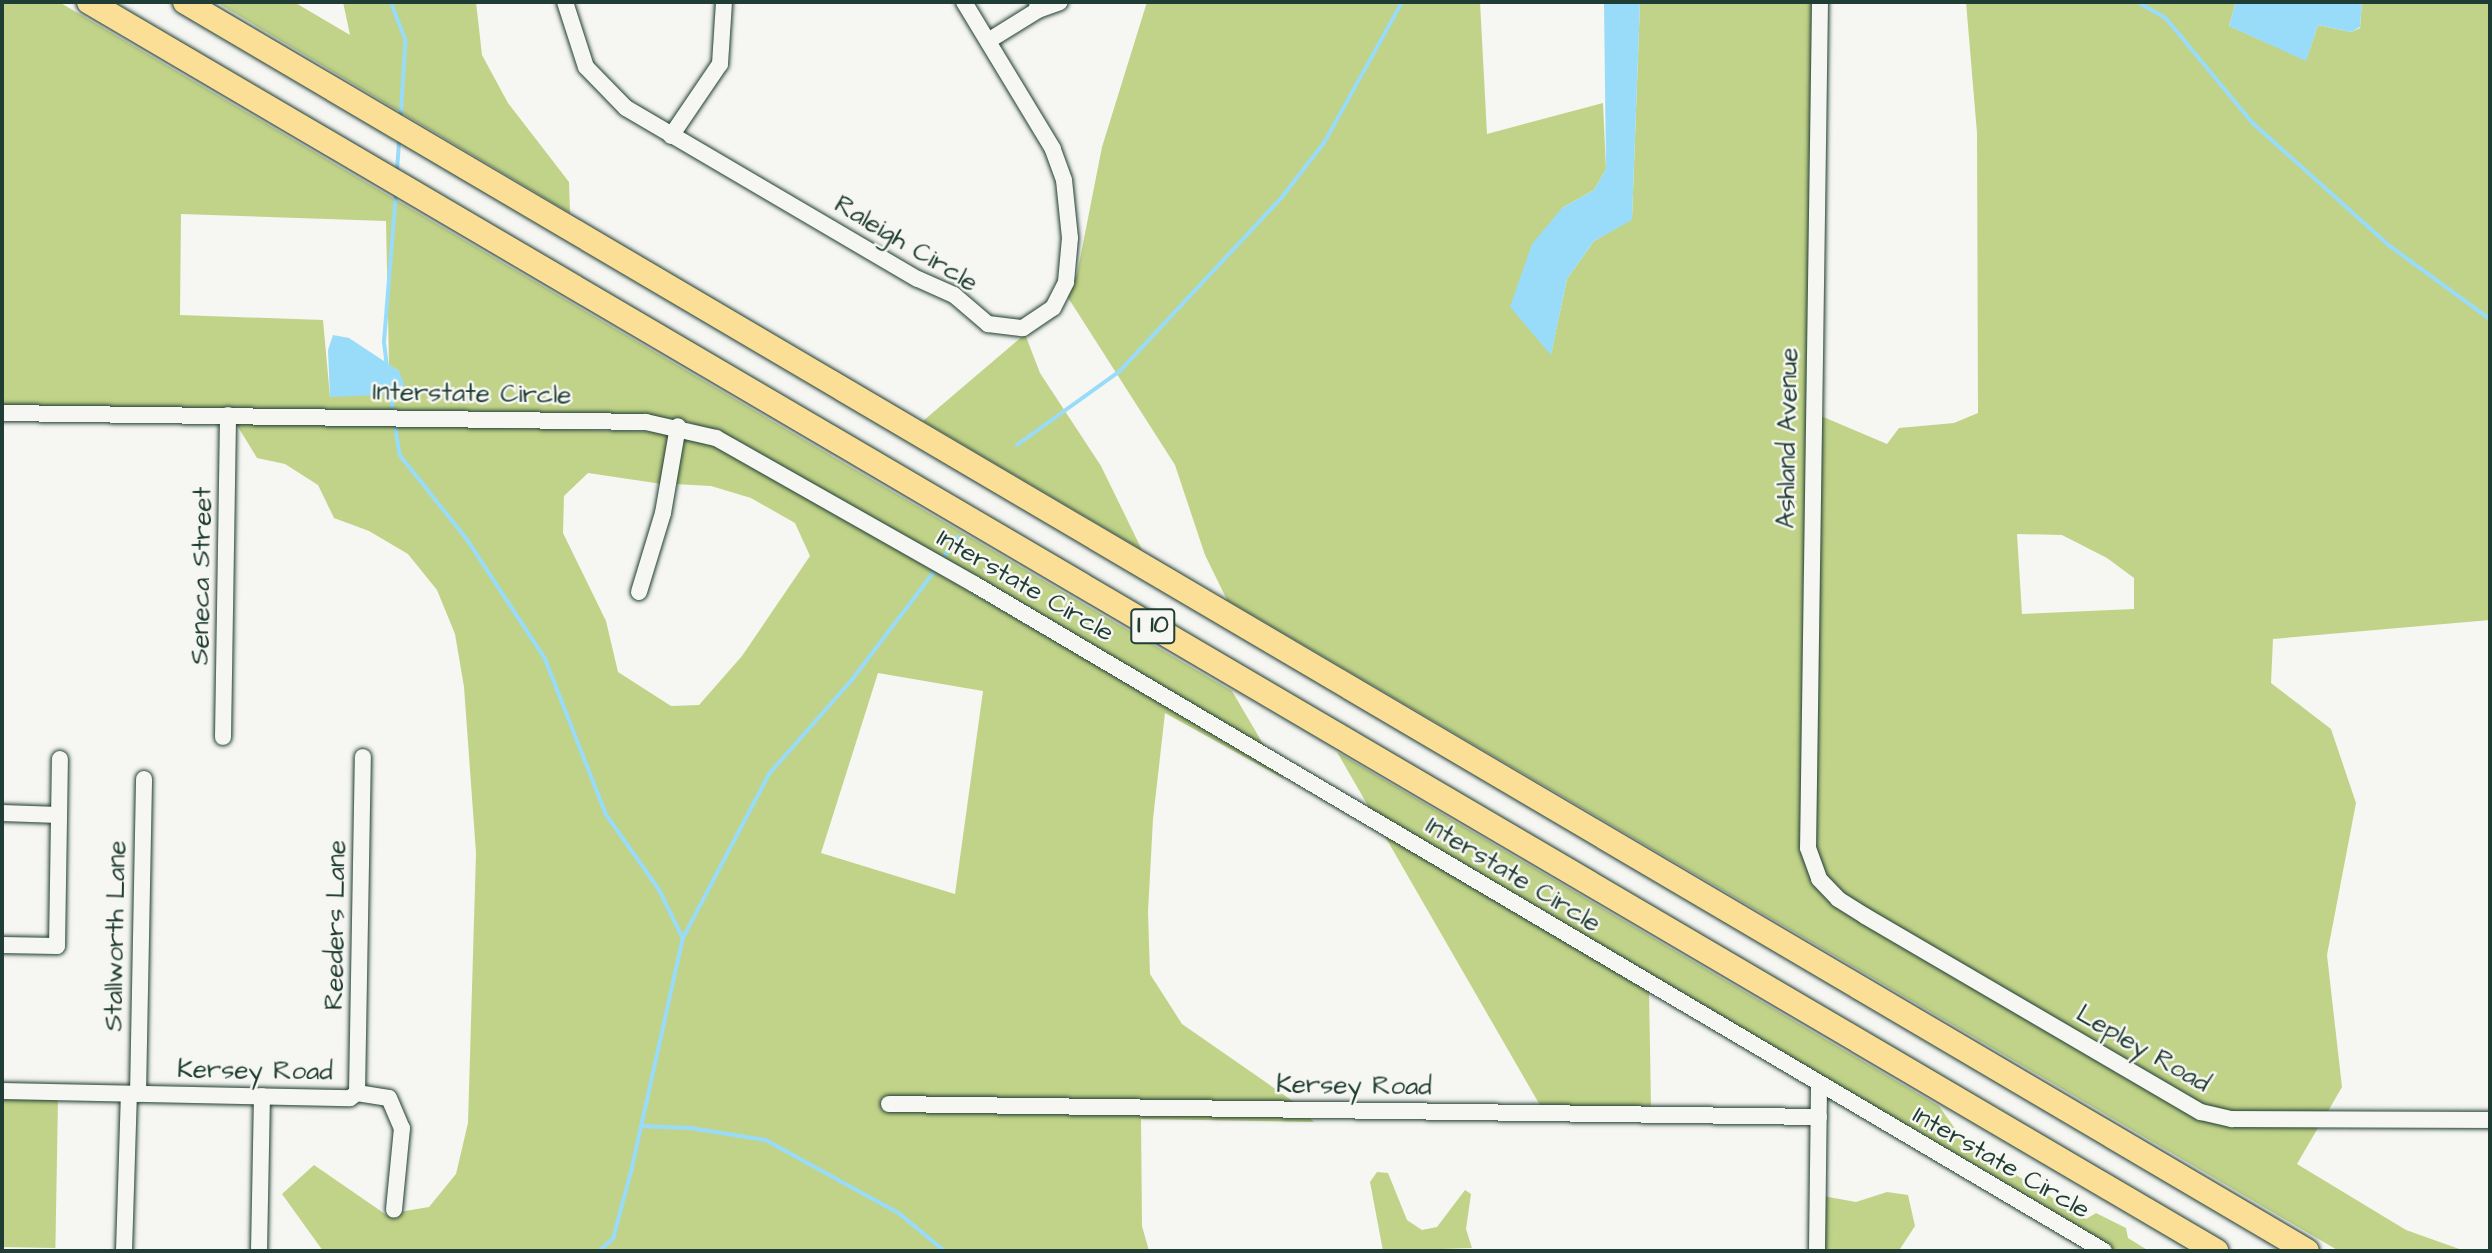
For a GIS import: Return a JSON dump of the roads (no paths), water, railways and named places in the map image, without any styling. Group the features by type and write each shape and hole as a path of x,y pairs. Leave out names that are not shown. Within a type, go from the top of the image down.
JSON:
{"highway":[{"name":"I 10","path":"89,2 2216,1251"},
{"name":"I 10","path":"186,2 2307,1251"}],"street":[{"name":"Raleigh Circle","path":"565,2 578,50 600,86 671,136 918,279 954,295 988,324 1023,328 1043,318 1061,295 1069,268 1069,211 1064,180 1053,149 964,2"},
{"path":"671,136 720,64 724,2"},
{"path":"988,41 1038,6 1060,2"},
{"name":"Ashland Avenue","path":"1816,874 1808,835 1820,2"},
{"name":"Interstate Circle","path":"2,413 579,420 678,426 734,446 2104,1251"},
{"name":"Seneca Street","path":"223,737 228,415"},
{"path":"639,592 658,535 678,426"},
{"name":"Reeders Lane","path":"357,1093 363,757"},
{"path":"2,946 57,946 60,759"},
{"name":"Stallworth Lane","path":"124,1251 134,1094 144,779"},
{"path":"2,813 59,815"},
{"name":"Lepley Road","path":"1816,874 1847,905 2201,1112 2232,1119 2490,1120"},
{"path":"1817,1251 1819,1084"},
{"name":"Kersey Road","path":"2,1091 350,1098 357,1093 388,1098 402,1128 394,1210"},
{"path":"259,1251 262,1096"},
{"name":"Kersey Road","path":"889,1104 1819,1117"}],"water":[{"path":"1604,2 1640,2 1632,220 1594,241 1567,279 1551,355 1510,307 1532,244 1562,208 1594,190 1606,169"},
{"path":"2236,2 2362,2 2360,27 2351,32 2318,25 2306,61 2229,26"},
{"path":"333,335 349,338 399,371 404,384 402,394 330,397 328,350"}],"waterway":[{"path":"391,2 406,40 401,119"},
{"path":"1017,445 1120,371 1282,197 1324,143 1402,2"},
{"path":"2138,2 2166,18 2253,123 2390,246 2490,319"},
{"path":"397,171 399,141"},
{"path":"387,367 384,342 396,193"},
{"path":"391,392 394,415"},
{"path":"395,423 400,455 467,539 545,658 606,814 659,889 683,938"},
{"path":"941,561 958,537"},
{"path":"599,1251 613,1239 631,1172 683,938 769,774 851,681 937,568"},
{"path":"641,1126 690,1128 766,1140 899,1213 945,1251"}]}
